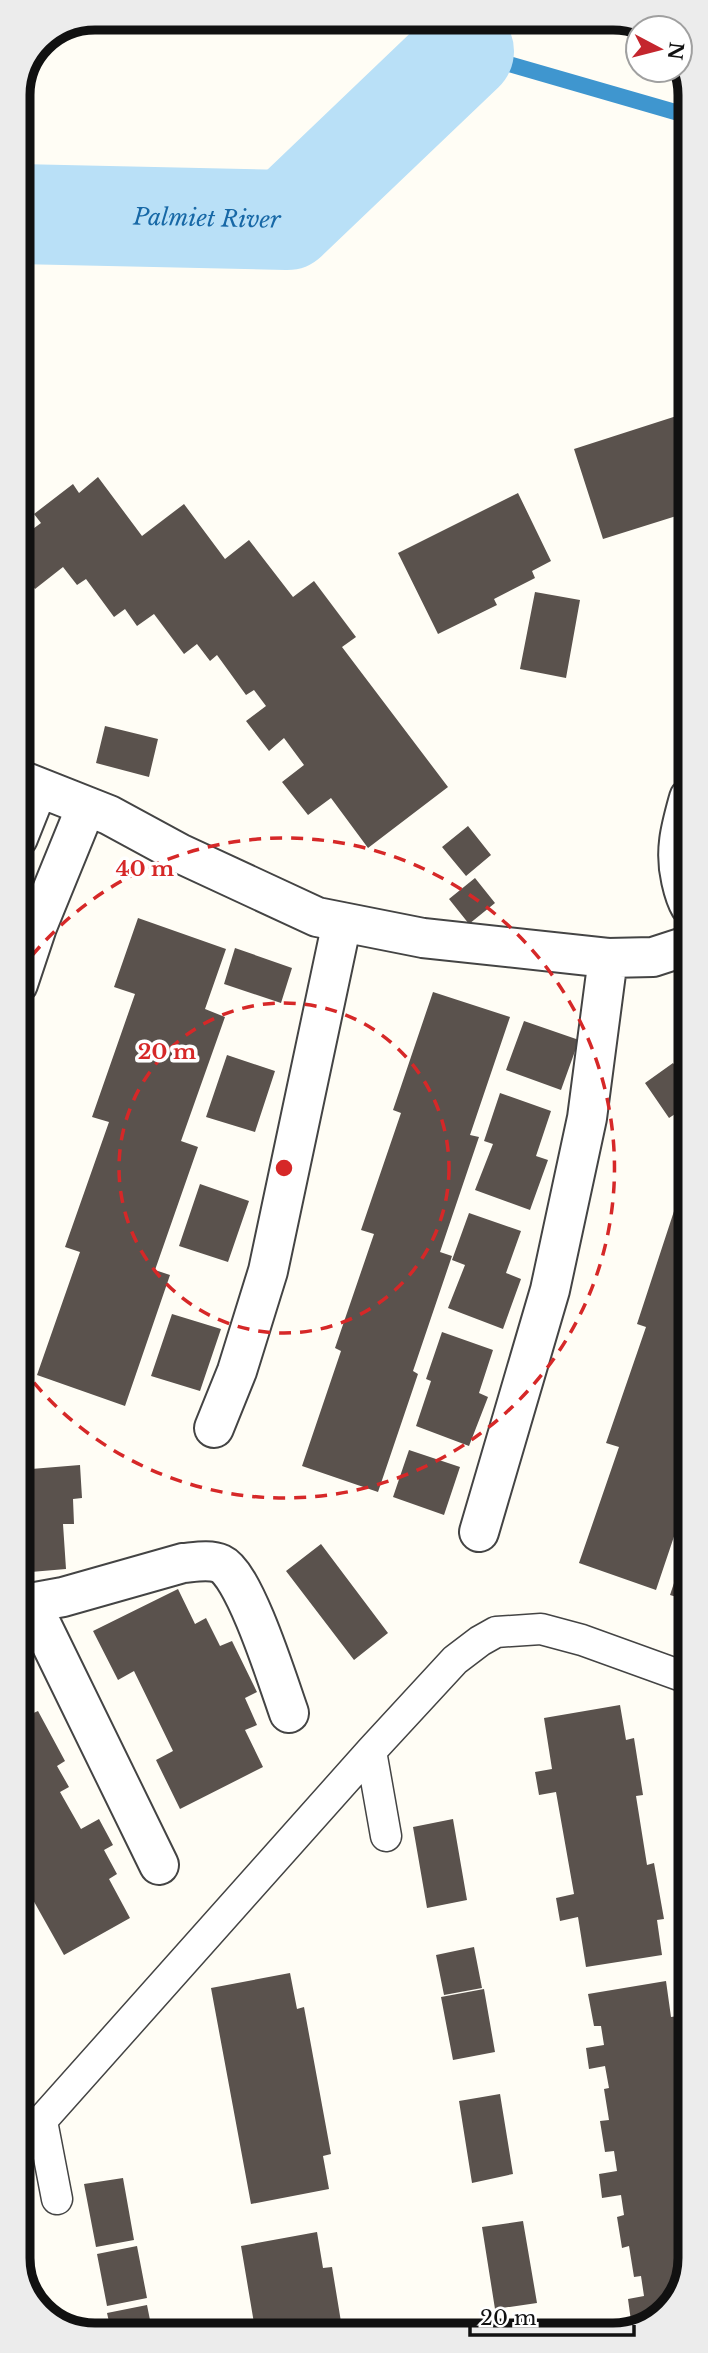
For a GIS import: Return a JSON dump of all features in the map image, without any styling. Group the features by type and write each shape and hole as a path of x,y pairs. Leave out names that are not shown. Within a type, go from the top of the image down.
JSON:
{"street":[{"path":"30,785 110,815 179,853 317,917 423,938 608,958 653,957 678,949"},
{"path":"30,948 86,807"},
{"path":"678,838 678,866"},
{"path":"214,1428 237,1371 268,1271 342,922"},
{"path":"479,1532 550,1290 587,1118 608,958"},
{"path":"30,1603 63,1597 183,1563 201,1561 221,1564 231,1572 252,1611 289,1713"},
{"path":"30,1614 159,1865"}],"lane":[{"path":"30,2134 455,1660 496,1632 541,1629 582,1640 678,1674"},
{"path":"371,1751 386,1836"},
{"path":"42,2121 57,2199"}],"building":[{"path":"678,416 678,515 603,539 574,449"},
{"path":"98,477 142,536 184,504 225,559 249,540 293,597 314,581 356,637 342,647 448,787 368,848 331,798 308,815 282,782 304,765 284,738 269,751 246,721 266,706 254,690 246,695 217,655 210,661 197,644 184,654 154,614 137,626 125,609 114,617 86,579 77,585 63,567 35,589 30,582 30,531 41,523 34,514 73,484 79,493"},
{"path":"518,493 551,561 532,571 535,578 494,599 497,605 438,634 398,553"},
{"path":"535,592 580,600 566,678 520,669"},
{"path":"105,726 158,739 149,777 96,763"},
{"path":"468,826 491,855 466,876 442,847"},
{"path":"475,878 495,903 469,924 449,899"},
{"path":"138,918 226,949 205,1009 225,1017 181,1141 198,1147 155,1270 170,1275 125,1406 37,1375 80,1252 65,1247 109,1122 92,1117 135,994 114,987"},
{"path":"235,948 292,968 281,1003 224,984"},
{"path":"433,992 510,1017 470,1135 479,1137 440,1252 452,1256 413,1371 418,1374 378,1492 302,1466 341,1351 335,1348 374,1234 361,1230 401,1113 393,1110"},
{"path":"524,1021 579,1040 561,1090 506,1070"},
{"path":"227,1055 275,1071 255,1132 206,1117"},
{"path":"673,1063 678,1070 678,1112 669,1118 645,1083"},
{"path":"500,1093 551,1111 536,1156 548,1160 530,1210 475,1190 493,1144 484,1141"},
{"path":"200,1184 249,1201 228,1262 179,1246"},
{"path":"676,1205 678,1525 656,1590 579,1563 619,1447 606,1443 646,1327 637,1324"},
{"path":"469,1213 521,1231 506,1273 521,1279 503,1329 448,1308 465,1265 452,1260"},
{"path":"172,1314 221,1329 200,1391 151,1376"},
{"path":"442,1332 493,1350 479,1393 488,1397 469,1446 416,1426 431,1381 426,1379"},
{"path":"409,1450 460,1467 444,1515 393,1497"},
{"path":"80,1465 82,1498 73,1499 74,1524 63,1524 66,1569 30,1572 30,1469"},
{"path":"321,1544 388,1633 354,1660 286,1571"},
{"path":"678,1571 678,1597 670,1595"},
{"path":"178,1589 195,1624 206,1618 220,1646 232,1641 257,1692 245,1698 257,1725 245,1730 263,1767 180,1809 156,1760 173,1751 134,1671 118,1680 93,1631"},
{"path":"620,1705 626,1740 634,1738 643,1795 636,1796 647,1865 654,1863 664,1919 657,1920 662,1955 586,1967 578,1917 560,1921 556,1898 574,1894 556,1792 539,1795 535,1772 552,1769 544,1718"},
{"path":"38,1711 65,1761 57,1766 69,1787 60,1792 81,1829 99,1819 113,1845 104,1850 117,1874 109,1879 130,1918 64,1955 30,1895 30,1715"},
{"path":"453,1819 467,1900 427,1908 413,1827"},
{"path":"474,1947 482,1988 444,1995 436,1955"},
{"path":"290,1973 297,2009 304,2007 331,2154 323,2156 329,2189 251,2204 211,1988"},
{"path":"666,1981 671,2017 678,2016 677,2271 662,2301 646,2315 631,2321 628,2299 644,2296 641,2276 634,2277 629,2246 622,2248 617,2217 624,2215 621,2195 602,2198 599,2174 617,2171 614,2151 605,2152 600,2121 609,2120 604,2089 609,2088 605,2066 589,2069 586,2048 604,2045 601,2026 594,2026 588,1994"},
{"path":"484,1989 495,2052 453,2060 441,1997"},
{"path":"500,2094 513,2174 472,2183 459,2101"},
{"path":"123,2178 134,2240 96,2247 84,2184"},
{"path":"523,2221 537,2303 495,2309 482,2227"},
{"path":"317,2232 323,2268 332,2267 341,2323 254,2323 241,2246"},
{"path":"137,2246 147,2298 107,2306 97,2254"},
{"path":"147,2305 151,2323 109,2323 107,2313"}],"waterway":[{"path":"468,30 464,51 678,113"},
{"name":"Palmiet River","path":"30,214 287,220 464,51"}]}
